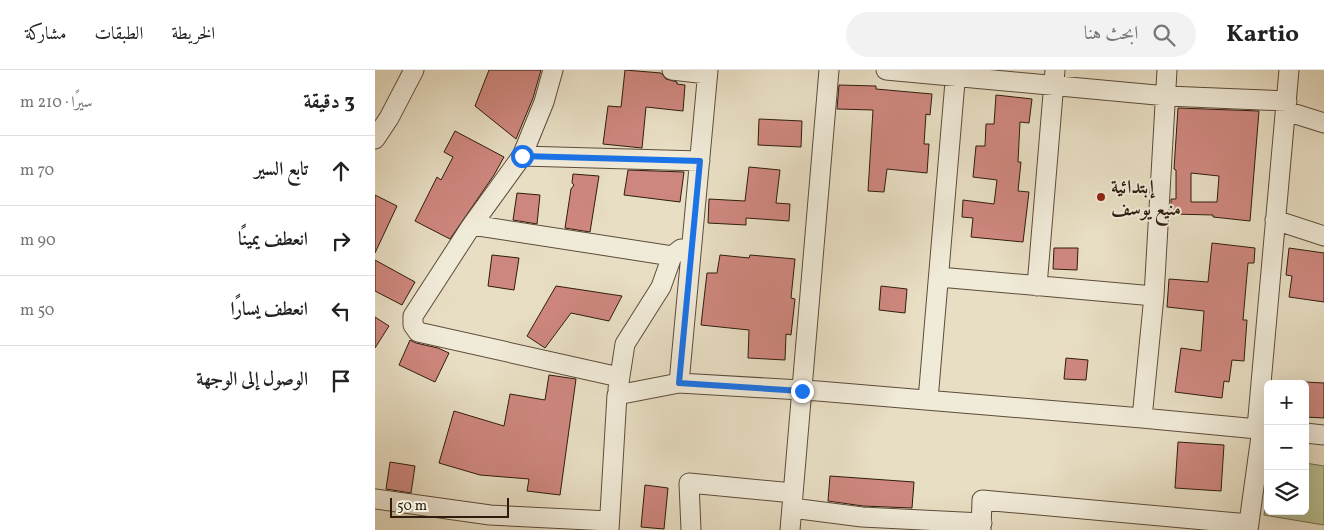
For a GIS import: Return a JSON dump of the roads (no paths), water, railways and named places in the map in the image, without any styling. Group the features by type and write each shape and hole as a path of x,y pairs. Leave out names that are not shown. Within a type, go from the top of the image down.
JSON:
{"street":[{"path":"375,139 389,118 414,70"},
{"path":"553,70 544,102 522,156 472,225 413,316 413,325 418,332 619,377"},
{"path":"671,70 708,72 679,383"},
{"path":"790,530 829,70"},
{"path":"887,70 1055,78 1167,96 1286,106 1324,123"},
{"path":"1142,418 1154,296 1167,70"},
{"path":"691,530 689,483 793,500 862,523 982,526 982,500 1248,527 1262,429 1275,220 1289,70"},
{"path":"928,400 956,73"},
{"path":"1037,286 1055,78"},
{"path":"522,156 700,161"},
{"path":"1275,220 1324,236"},
{"path":"472,225 672,256"},
{"path":"375,500 489,522 609,526 617,395 625,344 661,287 672,256 692,240"},
{"path":"939,277 1154,296"},
{"path":"617,395 679,383 928,400 1262,429"},
{"path":"1309,433 1324,435"}],"place":[{"name":"إبتدائية منيع يوسف","path":"1101,197"}]}
